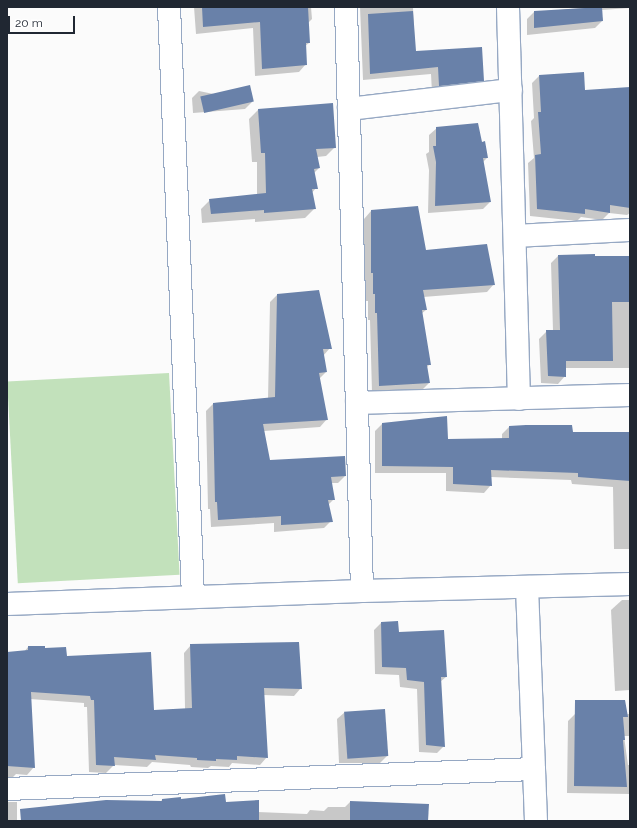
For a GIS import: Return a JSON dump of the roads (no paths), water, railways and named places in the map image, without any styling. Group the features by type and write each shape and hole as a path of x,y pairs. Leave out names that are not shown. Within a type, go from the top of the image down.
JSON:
{"street":[{"path":"168,7 193,597"},
{"path":"346,7 362,591"},
{"path":"508,7 516,236 519,399"},
{"path":"349,109 511,90"},
{"path":"516,236 630,230"},
{"path":"357,404 630,395"},
{"path":"7,604 362,591 630,584"},
{"path":"527,587 536,821"},
{"path":"7,789 534,769"}]}
